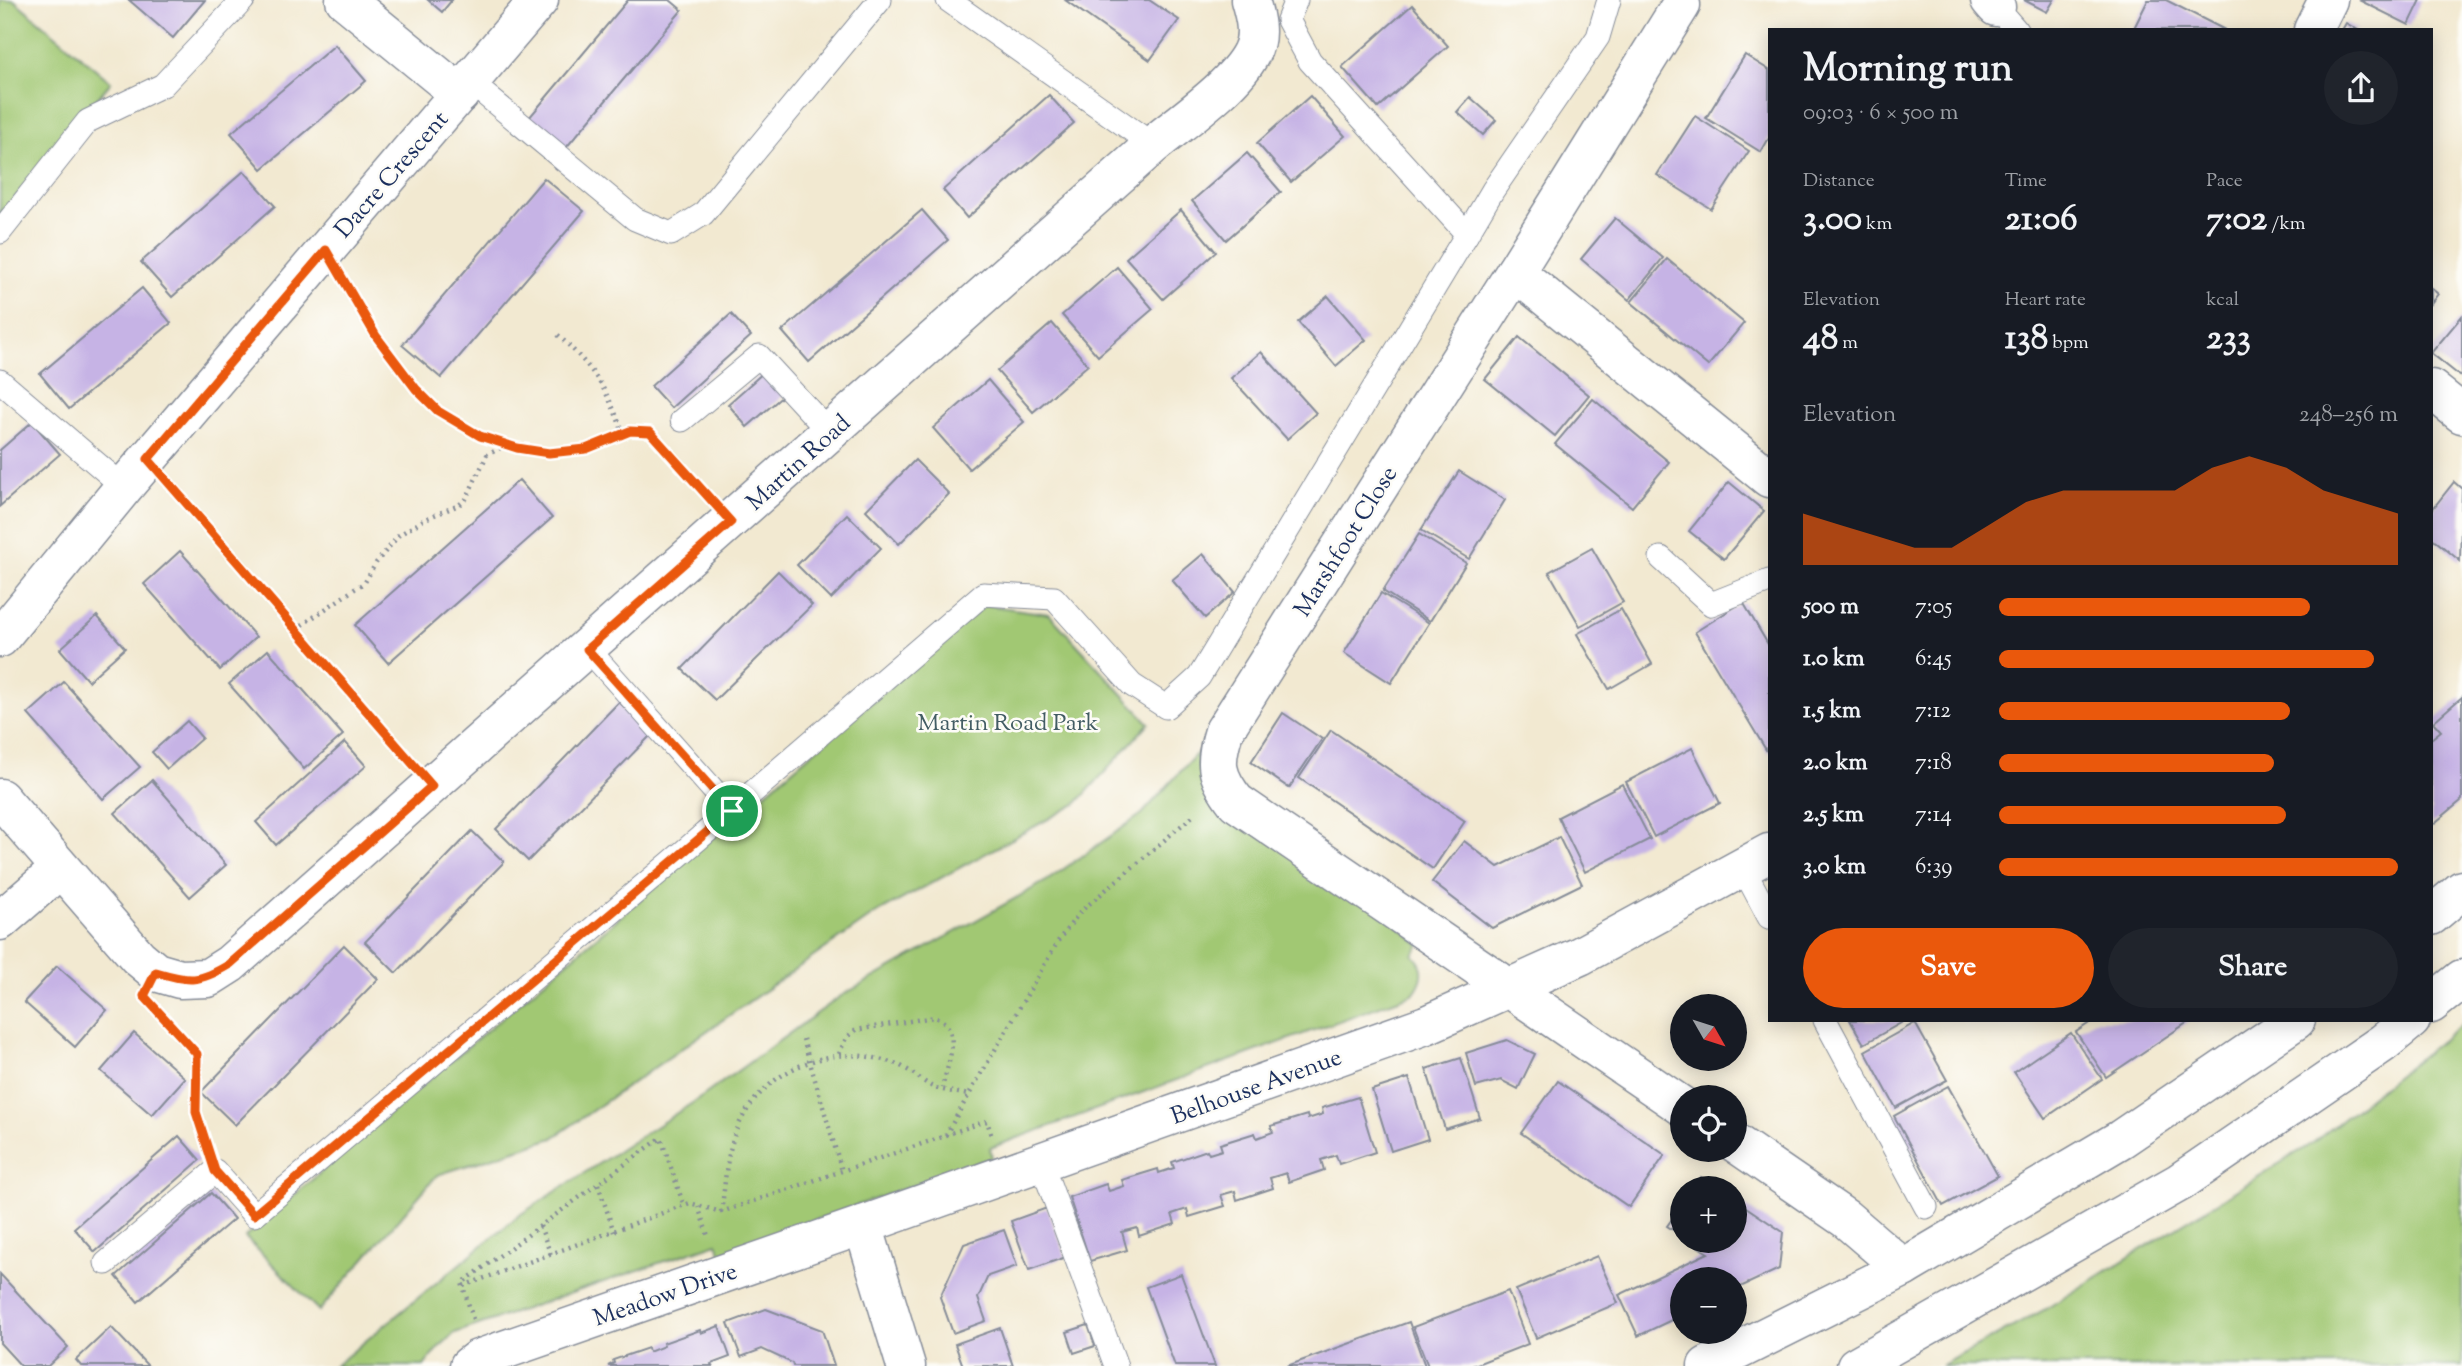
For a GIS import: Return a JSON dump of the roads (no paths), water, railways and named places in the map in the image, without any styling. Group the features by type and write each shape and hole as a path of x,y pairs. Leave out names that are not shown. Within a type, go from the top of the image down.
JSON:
{"street":[{"path":"345,0 465,88"},
{"name":"Dacre Crescent","path":"0,638 136,473 539,0"},
{"path":"2314,28 2328,0"},
{"name":"Marshfoot Close","path":"1509,988 1236,802 1225,789 1219,774 1217,754 1224,731 1681,5"},
{"name":"Martin Road","path":"60,869 138,957 156,972 180,979 208,978 230,964 1153,145 1235,76 1273,11"},
{"path":"1515,272 1768,477"},
{"path":"2433,391 2462,414"},
{"path":"0,798 60,869 0,921"},
{"name":"Belhouse Avenue","path":"863,1225 1426,1024 1580,956 1756,861"},
{"path":"2433,914 2462,890"},
{"path":"2433,1002 2462,979"},
{"path":"1509,988 1670,1098"},
{"path":"1707,1366 1903,1268 2121,1139 2293,1022"},
{"path":"1856,1366 2180,1182 2383,1043 2409,1022"},
{"path":"1747,1151 1846,1219 1903,1268"},
{"path":"863,1225 906,1366"},
{"name":"Meadow Drive","path":"468,1366 478,1359 863,1225"}],"lane":[{"path":"0,232 88,121 163,85 243,0"},
{"path":"465,88 635,219 671,234 703,214 880,0"},
{"path":"948,0 1153,145"},
{"path":"106,1263 215,1171 254,1215 732,811 983,594 1054,598 1132,685 1166,707 1199,677 1493,190 1598,37 1609,0"},
{"path":"1273,11 1310,61 1467,234"},
{"path":"682,420 758,356 830,433"},
{"path":"0,381 136,473"},
{"path":"1661,558 1711,604 1768,581"},
{"path":"587,649 732,811"},
{"path":"1756,861 1768,913"},
{"path":"1826,1022 1926,1207"},
{"path":"1041,1162 1116,1366"}],"park label":[{"name":"Martin Road Park","path":"1008,722"}]}
